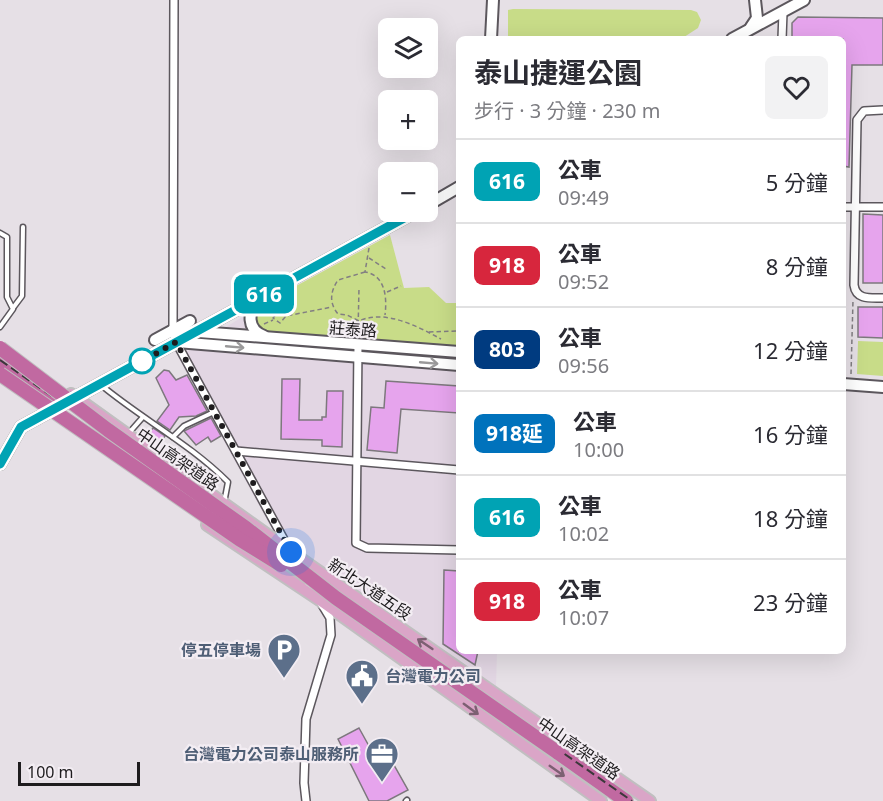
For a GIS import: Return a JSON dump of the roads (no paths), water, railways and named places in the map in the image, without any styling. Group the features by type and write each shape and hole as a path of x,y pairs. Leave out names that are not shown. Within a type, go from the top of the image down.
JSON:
{"highway":[{"name":"中山高架道路","path":"0,348 108,430 246,528 336,598 626,801"},
{"path":"0,363 50,398 76,398"},
{"name":"中山高架道路","path":"0,374 238,539 336,598"},
{"path":"48,412 50,398"}],"main road":[{"path":"490,36 493,0"},
{"path":"750,29 757,18 755,0"},
{"path":"737,36 804,0"},
{"path":"438,200 456,190"},
{"path":"0,464 21,427 397,222"},
{"path":"256,299 249,320 258,334 268,338"},
{"path":"155,340 190,321"},
{"name":"莊泰路","path":"173,330 456,352"},
{"name":"莊泰路","path":"176,342 456,365"},
{"name":"新北大道五段","path":"0,343 291,552 650,801"},
{"path":"0,380 285,580 321,601 601,801"},
{"path":"847,384 883,387"},
{"path":"176,503 185,503 192,498 193,481"},
{"path":"492,725 491,710 494,704 500,701 514,706"}],"street":[{"path":"174,0 173,330 176,342 214,412 330,618 331,635 306,719 306,801"},
{"path":"782,36 783,12"},
{"path":"883,110 868,110 860,113 857,120 854,285 856,294 867,298 883,298"},
{"path":"846,207 883,207"},
{"path":"358,345 355,539 358,546 456,550"},
{"path":"236,451 456,470"}],"lane":[{"path":"0,327 22,296 22,227"},
{"path":"0,233 7,237 8,297 13,309"},
{"path":"101,384 143,417 202,457 228,482 224,503"},
{"path":"173,436 184,426 214,412"},
{"path":"127,434 143,417"}],"railway":[{"path":"0,360 632,801"}],"place":[{"name":"停五停車場","path":"284,679"},
{"name":"台灣電力公司","path":"362,705"},
{"name":"台灣電力公司泰山服務所","path":"382,783"}]}
